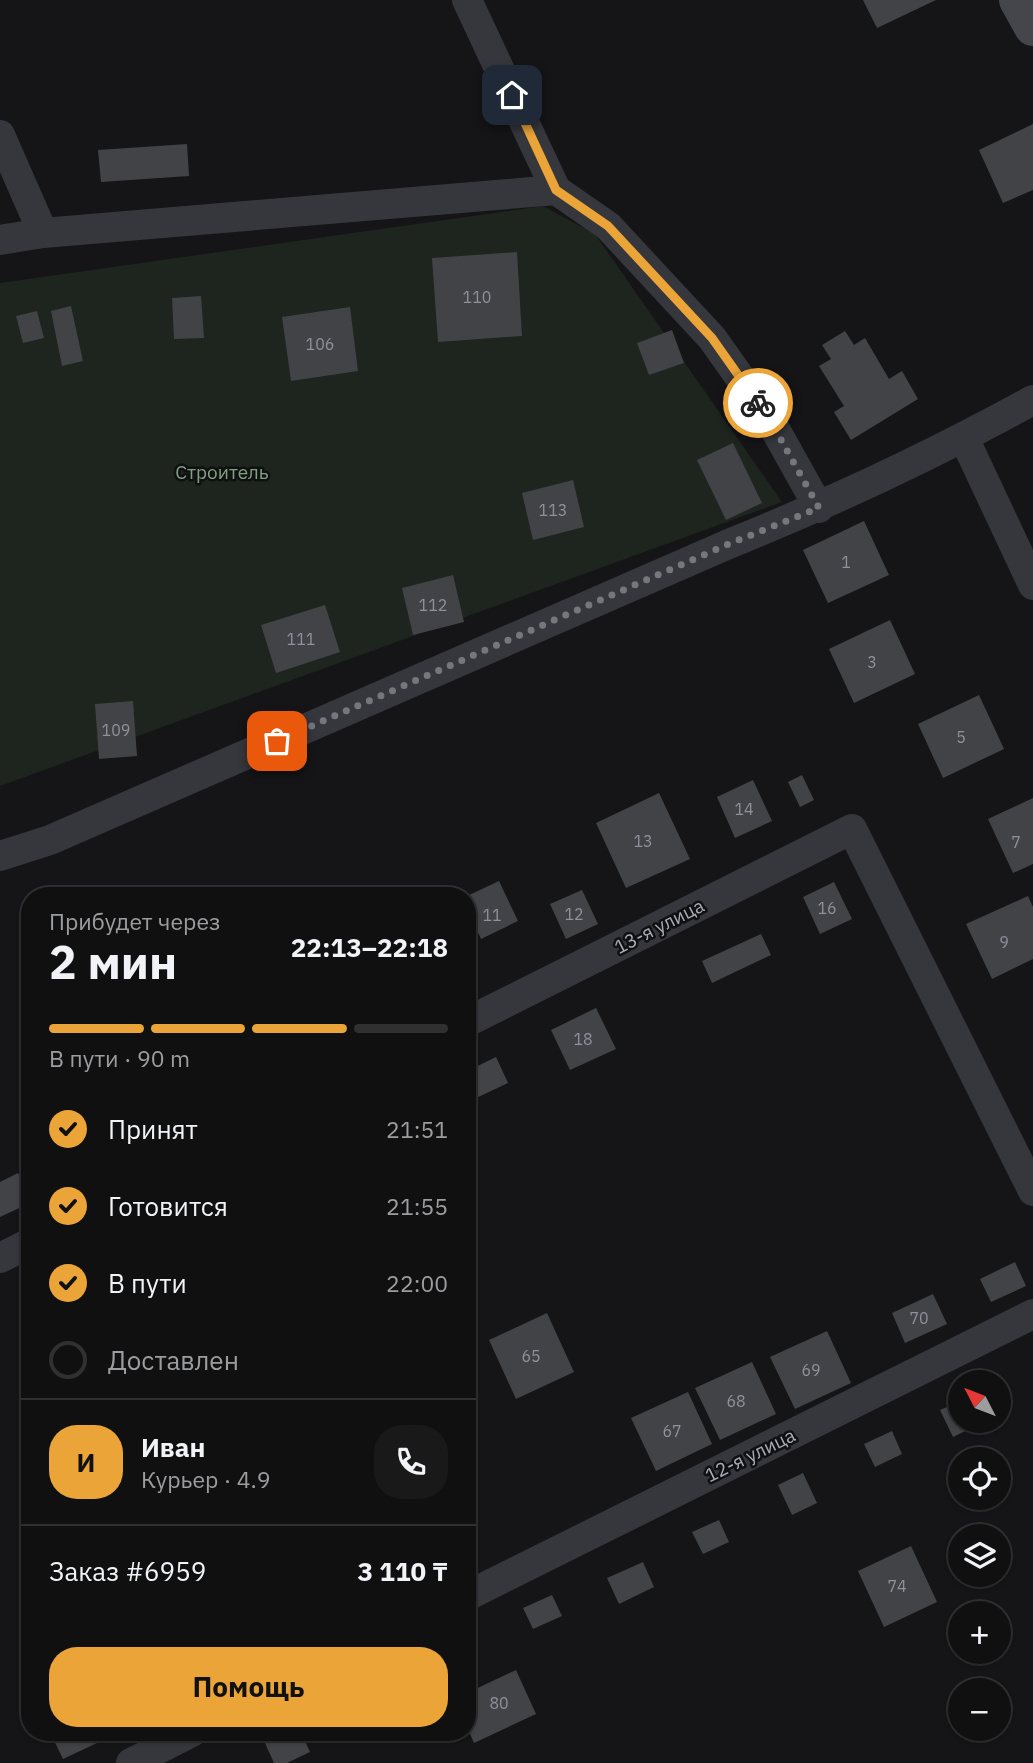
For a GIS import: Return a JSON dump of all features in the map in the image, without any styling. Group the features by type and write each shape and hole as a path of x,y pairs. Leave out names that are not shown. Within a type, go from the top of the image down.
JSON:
{"street":[{"path":"467,0 556,190 608,226 712,338 770,420 819,508"},
{"path":"1018,0 1033,27"},
{"path":"0,135 43,233"},
{"path":"0,240 43,233 556,190"},
{"path":"0,856 50,840 731,543 819,508 964,438 1033,400"},
{"path":"964,438 1033,585"},
{"name":"13-я улица","path":"476,1017 852,829 1033,1191"},
{"path":"0,1258 21,1248"},
{"name":"12-я улица","path":"476,1591 1033,1314"},
{"path":"131,1763 174,1741"}],"green space":[{"name":"Строитель","path":"543,206 595,234 782,502 0,786 0,283"}],"building":[{"path":"863,0 936,0 877,28"},
{"path":"1033,124 1033,190 1003,203 979,150"},
{"path":"187,144 189,176 101,182 98,150"},
{"path":"517,252 522,336 438,342 432,258"},
{"path":"201,296 204,338 174,339 172,298"},
{"path":"71,306 83,361 62,366 51,311"},
{"path":"350,307 358,371 291,381 282,317"},
{"path":"37,311 44,338 23,343 16,316"},
{"path":"672,330 684,363 649,375 637,343"},
{"path":"845,331 854,345 865,338 889,379 902,371 918,399 851,440 834,412 844,406 819,366 831,359 822,345"},
{"path":"733,443 762,503 726,520 697,460"},
{"path":"573,480 584,527 533,540 522,493"},
{"path":"864,521 889,575 828,603 803,550"},
{"path":"453,575 464,622 413,635 402,588"},
{"path":"325,605 340,652 276,673 261,625"},
{"path":"890,620 915,674 854,703 829,649"},
{"path":"979,695 1004,749 943,778 918,724"},
{"path":"133,701 137,756 99,759 95,704"},
{"path":"802,775 814,800 800,807 788,782"},
{"path":"753,780 772,821 735,838 717,797"},
{"path":"659,793 690,859 626,888 596,823"},
{"path":"1033,798 1033,864 1013,873 988,819"},
{"path":"499,881 518,921 481,939 476,928 476,892"},
{"path":"834,882 852,919 820,934 803,897"},
{"path":"582,890 598,924 566,939 550,904"},
{"path":"1028,896 1033,907 1033,959 992,979 966,924"},
{"path":"761,934 771,955 712,983 702,961"},
{"path":"596,1008 616,1049 570,1070 551,1030"},
{"path":"496,1057 508,1083 476,1098 476,1067"},
{"path":"18,1173 21,1179 21,1207 0,1217 0,1182"},
{"path":"1015,1262 1026,1286 991,1302 980,1279"},
{"path":"933,1294 947,1324 905,1343 892,1313"},
{"path":"547,1313 574,1372 516,1399 489,1340"},
{"path":"827,1331 851,1383 795,1409 770,1357"},
{"path":"752,1362 776,1414 720,1440 695,1388"},
{"path":"688,1392 712,1444 656,1471 631,1418"},
{"path":"948,1407 948,1427 940,1410"},
{"path":"892,1431 902,1454 875,1467 864,1444"},
{"path":"803,1473 817,1503 792,1515 778,1485"},
{"path":"719,1520 729,1542 703,1554 692,1532"},
{"path":"911,1546 937,1602 884,1627 858,1571"},
{"path":"643,1562 654,1587 619,1604 607,1578"},
{"path":"552,1595 562,1616 533,1629 523,1608"},
{"path":"516,1670 536,1714 474,1743 476,1689"},
{"path":"54,1741 96,1741 97,1743 63,1759"},
{"path":"264,1741 305,1741 310,1752 287,1763 274,1763"}],"way so far":[{"path":"277,741 731,543 819,508 758,403"}],"route":[{"path":"512,95 556,190 608,226 712,338 758,403"}]}
